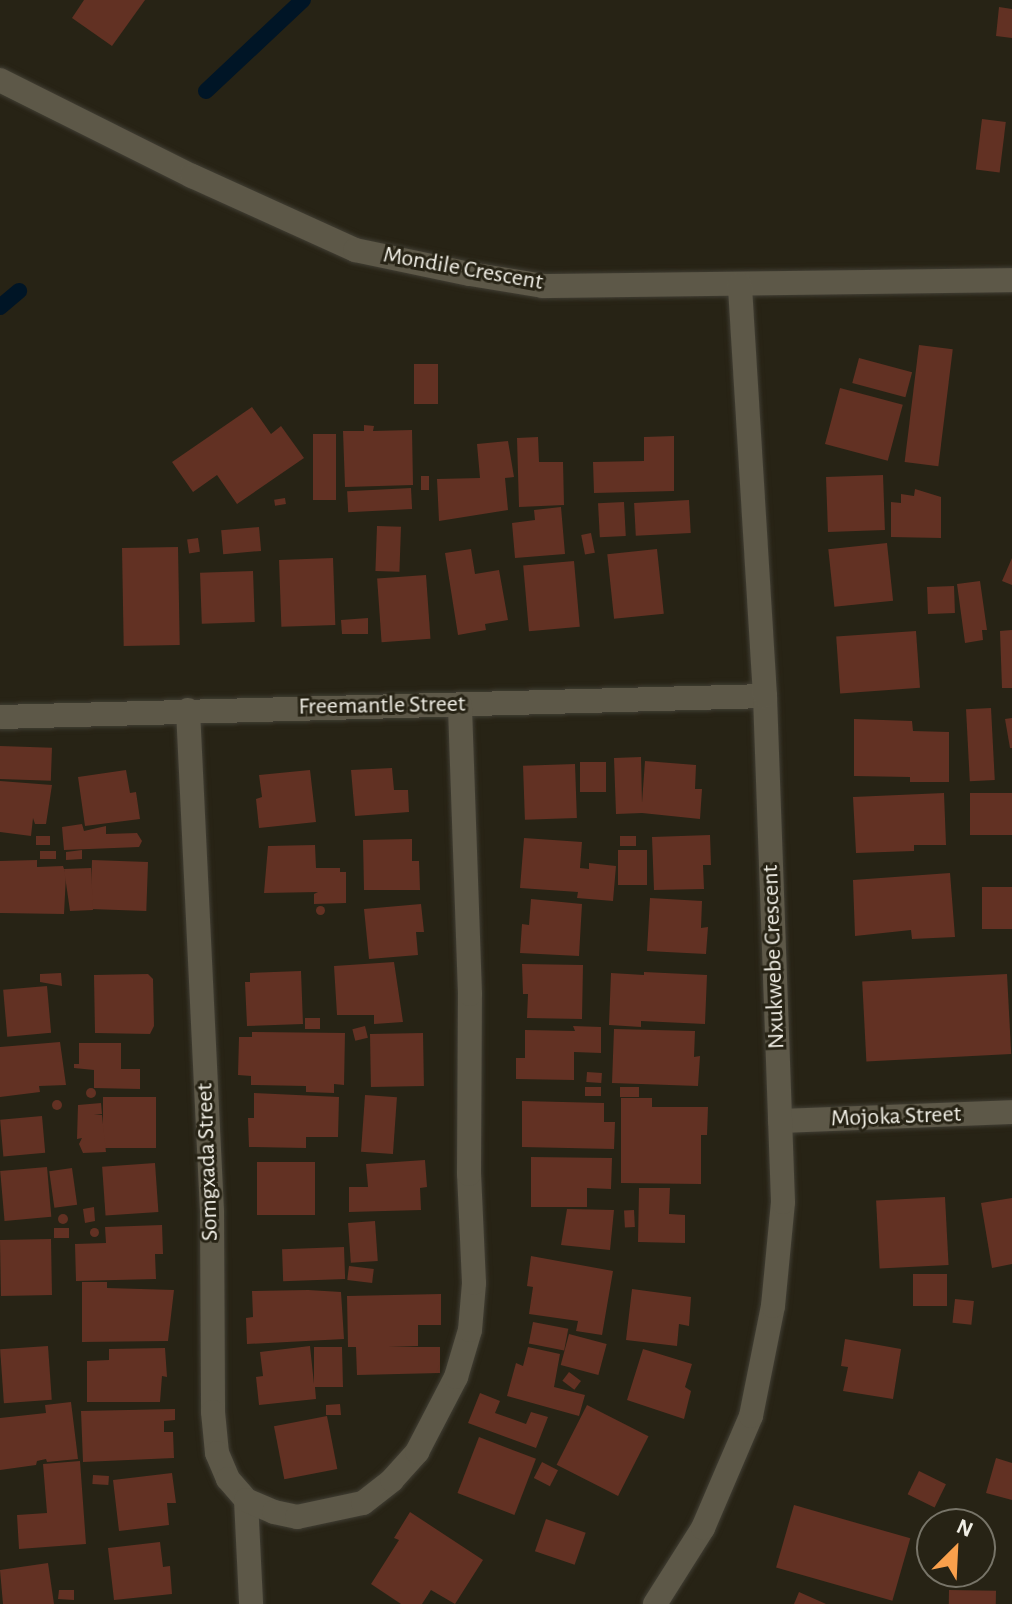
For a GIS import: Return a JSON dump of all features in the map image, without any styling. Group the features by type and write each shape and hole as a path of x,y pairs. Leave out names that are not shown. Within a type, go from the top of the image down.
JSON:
{"street":[{"name":"Mondile Crescent","path":"0,80 192,176 355,250 543,286 1012,280"},
{"name":"Nxukwebe Crescent","path":"655,1604 703,1528 751,1416 773,1306 783,1202 765,696 740,285"},
{"name":"Freemantle Street","path":"0,717 765,696"},
{"path":"251,1604 246,1500 297,1517 363,1503 392,1480 417,1452 456,1377 470,1330 474,1283 469,1174 470,994 460,704"},
{"name":"Somgxada Street","path":"188,710 212,1211 213,1412 217,1453 228,1479 246,1500"},
{"name":"Mojoka Street","path":"780,1121 1012,1112"}],"building":[{"path":"84,0 145,0 112,46 72,18"},
{"path":"999,7 1012,9 1012,38 996,36"},
{"path":"982,119 1006,122 1000,173 976,170"},
{"path":"919,345 953,349 938,466 905,462"},
{"path":"859,358 912,372 905,397 852,383"},
{"path":"414,364 438,364 438,404 414,404"},
{"path":"840,388 903,405 888,461 825,444"},
{"path":"252,407 271,434 281,426 304,458 237,504 217,475 193,492 172,462"},
{"path":"364,425 374,426 373,431 412,430 413,485 345,487 343,431 364,431"},
{"path":"313,434 336,434 336,500 313,500"},
{"path":"674,436 674,491 594,493 593,462 644,461 644,437"},
{"path":"538,437 539,462 563,462 564,505 519,507 517,438"},
{"path":"508,441 514,477 505,478 508,510 439,521 437,479 480,478 477,444"},
{"path":"883,475 885,530 828,532 826,477"},
{"path":"421,476 429,476 429,490 421,490"},
{"path":"411,488 412,509 348,512 347,491"},
{"path":"915,489 941,497 941,538 891,537 891,502 901,503 901,494 914,496"},
{"path":"285,498 286,504 275,506 274,500"},
{"path":"689,500 691,533 636,536 634,503"},
{"path":"624,502 626,536 600,537 598,503"},
{"path":"561,507 565,554 515,558 512,523 535,520 534,510"},
{"path":"377,526 401,527 399,572 375,571"},
{"path":"259,527 261,551 223,554 221,530"},
{"path":"591,533 595,553 585,555 581,535"},
{"path":"198,538 200,552 189,553 187,540"},
{"path":"887,543 893,601 834,607 828,549"},
{"path":"178,547 180,645 124,646 122,548"},
{"path":"471,549 475,574 499,570 508,620 485,624 486,630 458,635 445,553"},
{"path":"657,549 664,614 614,619 607,554"},
{"path":"333,558 335,625 281,627 279,560"},
{"path":"1012,558 1012,585 1002,581"},
{"path":"574,561 580,627 529,631 523,565"},
{"path":"253,571 255,622 202,624 200,573"},
{"path":"426,575 430,639 382,642 377,578"},
{"path":"980,581 987,630 982,630 983,640 965,643 957,584"},
{"path":"954,586 955,613 928,614 927,587"},
{"path":"368,618 368,634 342,634 341,620"},
{"path":"1012,630 1012,688 1002,688 1000,631"},
{"path":"916,631 920,688 840,693 836,637"},
{"path":"991,708 995,780 970,781 966,709"},
{"path":"1012,718 1012,748 1010,748 1005,719"},
{"path":"854,719 912,721 913,731 949,732 949,782 910,782 910,777 854,776"},
{"path":"0,746 52,748 51,781 0,779"},
{"path":"641,757 642,803 645,761 696,765 695,789 702,789 700,819 642,813 616,814 614,758"},
{"path":"580,762 606,762 606,792 580,792"},
{"path":"575,764 577,818 525,820 523,766"},
{"path":"392,768 394,790 408,790 409,812 355,816 351,770"},
{"path":"126,770 130,793 136,792 140,819 85,826 78,777"},
{"path":"310,770 316,822 259,828 256,799 262,797 259,775"},
{"path":"0,781 52,785 46,824 35,824 33,818 31,836 0,832"},
{"path":"944,793 946,845 914,845 914,851 856,853 853,797"},
{"path":"970,793 1012,793 1012,835 970,835"},
{"path":"82,824 84,831 106,826 106,834 137,833 142,841 139,847 64,850 62,827"},
{"path":"710,835 711,865 703,865 704,889 654,890 652,837"},
{"path":"36,836 50,836 50,845 36,845"},
{"path":"620,836 636,836 636,846 620,846"},
{"path":"524,838 582,842 580,868 589,869 589,863 616,866 613,901 577,898 578,892 520,888"},
{"path":"412,839 412,861 419,861 420,890 364,890 363,840"},
{"path":"315,845 316,868 340,868 340,872 346,872 346,903 314,904 314,894 318,892 264,893 268,846"},
{"path":"82,850 82,859 66,860 66,852"},
{"path":"618,850 647,850 647,885 618,885"},
{"path":"40,851 56,851 56,859 40,859"},
{"path":"37,860 37,867 63,866 66,875 64,914 0,913 0,861"},
{"path":"92,860 148,862 146,911 90,909"},
{"path":"91,868 93,910 70,911 64,869"},
{"path":"950,873 955,937 912,939 911,930 855,936 853,880"},
{"path":"982,887 1012,887 1012,929 982,929"},
{"path":"650,898 702,901 701,928 708,927 706,954 647,951"},
{"path":"531,899 582,904 579,956 520,953 522,924 529,925"},
{"path":"421,904 424,932 416,932 418,955 369,959 364,909"},
{"path":"320,906 324,910 320,914 316,910"},
{"path":"394,962 403,1022 374,1024 374,1015 337,1015 334,966"},
{"path":"522,964 583,965 582,1019 527,1018 528,994 523,994"},
{"path":"301,971 303,1024 247,1026 245,982 250,982 250,973"},
{"path":"644,972 707,975 705,1024 641,1021 641,1027 609,1025 611,973 644,975"},
{"path":"61,973 62,986 40,982 40,974"},
{"path":"148,974 153,979 154,1026 150,1034 95,1033 94,975"},
{"path":"1007,974 1011,1054 866,1061 862,982"},
{"path":"47,986 51,1033 7,1037 3,990"},
{"path":"305,1018 320,1018 320,1029 305,1029"},
{"path":"365,1026 368,1038 355,1041 352,1029"},
{"path":"573,1026 601,1027 601,1053 574,1052 574,1080 516,1079 516,1058 525,1058 525,1030 575,1031"},
{"path":"614,1029 695,1031 694,1057 700,1056 698,1086 612,1083"},
{"path":"252,1032 345,1033 344,1085 334,1084 334,1093 306,1092 306,1086 251,1085 251,1076 238,1075 239,1037 252,1037"},
{"path":"423,1033 424,1086 371,1087 370,1034"},
{"path":"60,1042 66,1085 39,1086 40,1092 0,1097 0,1047"},
{"path":"79,1043 121,1043 121,1069 140,1069 140,1089 94,1088 94,1070 74,1068 74,1064 79,1064"},
{"path":"587,1072 602,1073 601,1083 586,1082"},
{"path":"585,1087 601,1087 601,1096 585,1096"},
{"path":"620,1087 639,1087 639,1097 620,1097"},
{"path":"91,1088 96,1093 91,1098 86,1093"},
{"path":"254,1093 339,1097 338,1137 306,1137 306,1148 249,1147 248,1118 254,1118"},
{"path":"365,1095 397,1097 393,1154 361,1152"},
{"path":"103,1097 156,1097 156,1148 103,1148"},
{"path":"621,1098 652,1098 652,1107 708,1107 707,1135 701,1135 701,1184 621,1183"},
{"path":"57,1100 62,1105 57,1110 52,1105"},
{"path":"522,1101 604,1103 604,1122 615,1122 614,1149 522,1147"},
{"path":"101,1103 102,1114 94,1115 102,1115 106,1152 83,1153 79,1144 82,1138 77,1139 78,1105"},
{"path":"42,1116 45,1153 3,1157 0,1120"},
{"path":"531,1157 612,1158 611,1189 587,1188 587,1207 531,1207"},
{"path":"425,1160 427,1187 420,1188 421,1210 349,1212 349,1187 368,1187 366,1164"},
{"path":"257,1162 315,1162 315,1215 257,1215"},
{"path":"155,1163 158,1212 106,1216 102,1167"},
{"path":"47,1167 51,1217 5,1221 0,1171"},
{"path":"72,1168 77,1205 54,1208 49,1171"},
{"path":"639,1188 670,1188 669,1214 685,1215 685,1243 638,1242"},
{"path":"945,1197 949,1265 880,1269 876,1201"},
{"path":"1012,1198 1012,1264 992,1268 981,1203"},
{"path":"94,1207 95,1221 85,1223 83,1209"},
{"path":"567,1209 614,1210 610,1250 561,1245"},
{"path":"634,1210 635,1227 625,1228 624,1211"},
{"path":"63,1214 68,1219 63,1224 58,1219"},
{"path":"375,1221 378,1261 351,1263 348,1223"},
{"path":"162,1225 163,1254 155,1254 156,1279 76,1281 75,1244 106,1243 105,1227"},
{"path":"54,1228 69,1228 69,1238 54,1238"},
{"path":"94,1228 98,1232 94,1236 90,1232"},
{"path":"51,1239 52,1295 1,1296 0,1240"},
{"path":"344,1247 345,1279 283,1281 282,1249"},
{"path":"531,1256 613,1271 602,1335 576,1331 578,1321 529,1314 533,1287 527,1286"},
{"path":"349,1266 374,1269 372,1283 347,1280"},
{"path":"913,1274 947,1274 947,1306 913,1306"},
{"path":"82,1282 107,1282 107,1288 174,1290 168,1341 82,1342"},
{"path":"632,1289 691,1297 689,1326 679,1324 677,1346 626,1340"},
{"path":"252,1291 341,1292 344,1339 247,1344 246,1318 253,1317"},
{"path":"441,1294 441,1325 418,1325 418,1346 388,1347 440,1347 440,1373 357,1375 356,1347 348,1347 347,1296"},
{"path":"955,1299 974,1301 971,1325 952,1323"},
{"path":"533,1322 568,1329 564,1350 529,1344"},
{"path":"569,1334 607,1344 598,1375 561,1365"},
{"path":"845,1339 901,1349 893,1399 843,1391 848,1367 841,1366"},
{"path":"48,1346 52,1400 4,1403 0,1349"},
{"path":"310,1346 314,1384 314,1347 342,1347 343,1387 315,1387 316,1399 259,1405 256,1377 263,1376 260,1352"},
{"path":"528,1347 560,1354 554,1387 585,1395 579,1416 507,1396 516,1363 523,1366"},
{"path":"165,1348 167,1377 162,1376 160,1402 87,1402 87,1361 109,1360 109,1349"},
{"path":"643,1349 692,1364 685,1387 691,1391 684,1419 627,1400"},
{"path":"569,1372 581,1381 574,1390 562,1381"},
{"path":"480,1393 500,1401 495,1413 526,1424 531,1412 548,1417 536,1448 468,1423"},
{"path":"71,1402 78,1459 47,1462 46,1459 37,1461 36,1465 0,1470 0,1418 46,1413 45,1405"},
{"path":"340,1404 341,1415 326,1415 326,1405"},
{"path":"587,1405 648,1436 618,1496 557,1465"},
{"path":"175,1409 175,1420 164,1421 164,1432 173,1432 174,1458 83,1462 81,1411"},
{"path":"327,1416 337,1469 284,1479 274,1426"},
{"path":"479,1437 536,1459 514,1515 457,1493"},
{"path":"996,1458 1012,1463 1012,1500 986,1493"},
{"path":"80,1461 86,1544 19,1549 17,1515 47,1513 43,1464"},
{"path":"542,1462 558,1470 550,1486 534,1478"},
{"path":"919,1471 946,1484 935,1508 908,1494"},
{"path":"172,1473 176,1503 167,1503 169,1525 119,1531 113,1480"},
{"path":"93,1475 109,1476 108,1485 92,1484"},
{"path":"794,1505 910,1538 892,1601 776,1567"},
{"path":"410,1512 483,1560 455,1604 431,1590 422,1604 401,1604 371,1584 399,1540 394,1538"},
{"path":"546,1519 586,1533 575,1565 535,1551"},
{"path":"160,1542 163,1567 170,1566 172,1594 114,1600 108,1548"},
{"path":"48,1563 54,1604 3,1604 0,1570"},
{"path":"59,1590 74,1590 74,1600 58,1599"},
{"path":"949,1590 996,1591 996,1604 949,1604"},
{"path":"799,1592 826,1604 794,1604"}],"waterway":[{"path":"206,91 303,0"},
{"path":"0,307 19,291"}]}
